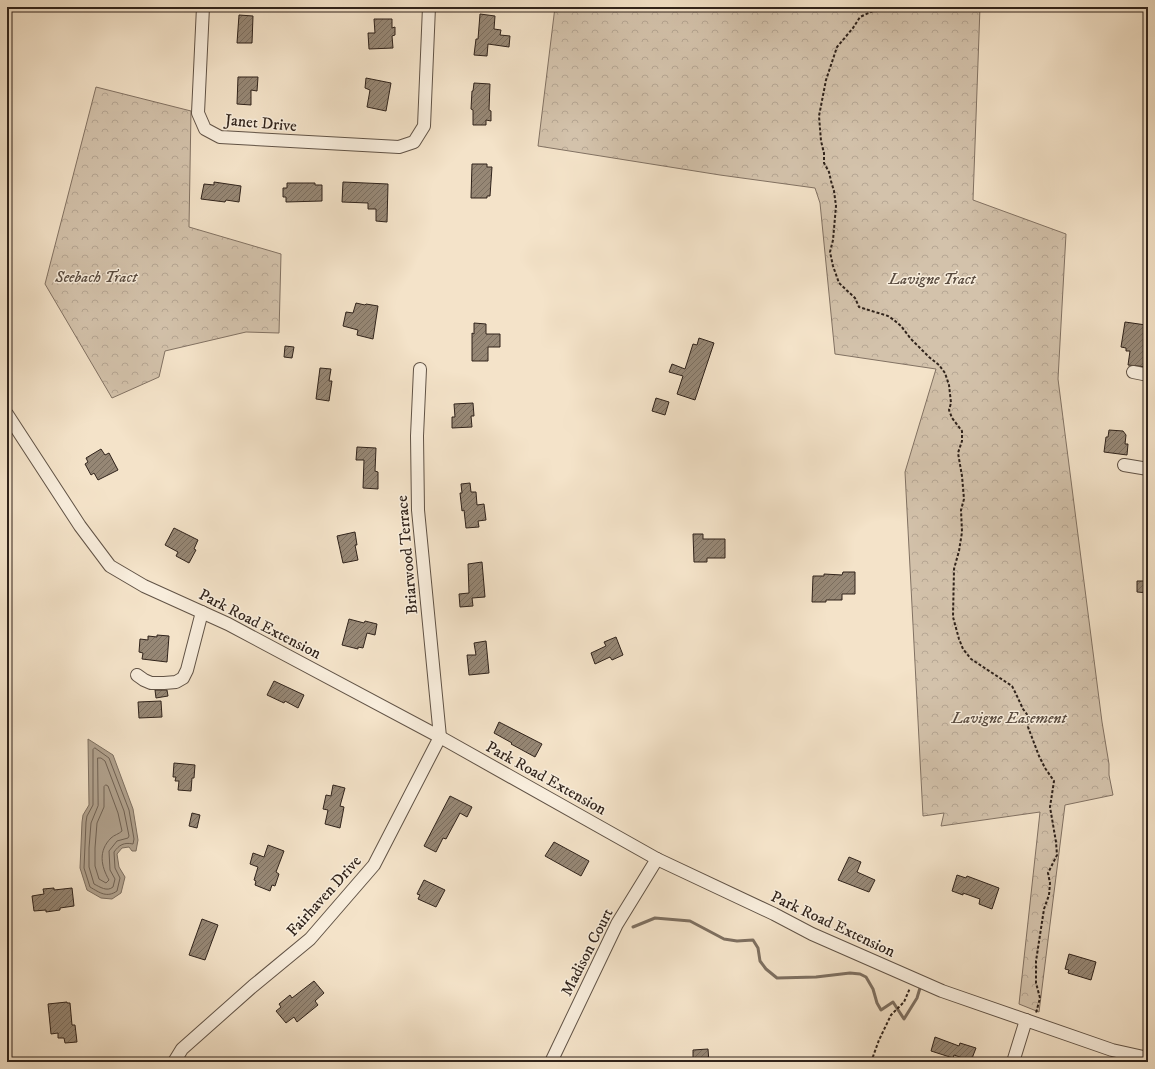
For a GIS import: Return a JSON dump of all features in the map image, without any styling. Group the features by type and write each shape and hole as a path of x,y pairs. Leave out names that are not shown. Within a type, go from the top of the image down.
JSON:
{"street":[{"name":"Janet Drive","path":"203,7 198,112 205,129 220,137 228,138 399,147 414,142 424,126 429,7"},
{"name":"Briarwood Terrace","path":"420,369 416,436 418,510 440,737"},
{"path":"1133,372 1148,374"},
{"name":"Park Road Extension","path":"7,414 80,526 110,566 144,586 228,624 440,737 657,859 774,914 812,934 942,991 1112,1050 1148,1058"},
{"path":"1124,465 1148,469"},
{"path":"137,675 151,683 176,682 183,678 187,670 202,612"},
{"name":"Fairhaven Drive","path":"174,1062 182,1049 253,986 310,939 374,865 440,737"},
{"name":"Madison Court","path":"551,1062 618,924 657,859"},
{"path":"1013,1062 1029,1020"}],"path":[{"path":"882,7 860,17 837,47 825,86 819,116 821,141 824,153 824,163 829,172 836,206 833,240 830,252 839,283 855,298 859,307 888,316 894,320 928,357 939,365 945,373 949,385 951,403 949,410 952,418 962,431 962,441 958,453 964,499 961,510 962,532 954,569 953,617 963,649 971,659 1012,686 1023,709 1029,717 1028,727 1039,756 1054,781 1050,807 1057,854 1048,873 1050,883 1049,895 1044,909 1036,961 1036,983 1040,998 1037,1012 1029,1020"},
{"path":"871,1062 879,1040 891,1015 899,1008 909,992 913,978"}],"green space":[{"path":"555,7 980,7 973,200 1066,234 1058,379 1102,722 1109,764 1109,775 1113,795 1065,805 1039,1012 1019,1004 1040,812 941,826 944,813 923,816 905,472 936,369 835,354 820,203 815,188 720,175 538,146"},
{"name":"Seebach Tract","path":"96,87 191,111 189,227 281,254 279,333 246,332 165,351 159,377 112,398 45,284"}],"water":[{"path":"88,739 113,755 133,809 138,840 136,851 132,851 129,847 122,848 117,854 119,867 125,877 121,893 112,899 101,898 87,890 80,868 83,815 89,805"}],"building":[{"path":"480,14 495,16 494,29 501,30 500,35 510,36 509,47 488,44 487,56 474,55 476,39 478,39"},
{"path":"239,15 253,16 252,43 237,43"},
{"path":"374,19 392,19 392,28 395,27 395,35 392,36 393,48 369,49 368,33 375,33"},
{"path":"238,77 258,77 257,91 251,90 251,105 237,104"},
{"path":"366,78 391,83 386,111 367,107 370,90 365,88"},
{"path":"474,83 490,84 489,110 491,111 491,121 486,120 486,125 473,125 473,110 471,109"},
{"path":"472,164 487,164 487,167 492,167 490,196 487,196 487,198 471,198"},
{"path":"214,182 241,186 239,202 201,199 204,184 214,185"},
{"path":"343,182 388,184 387,222 376,221 376,209 368,209 368,203 342,202"},
{"path":"287,183 315,183 315,185 322,185 322,201 286,202 286,197 283,197 283,188 287,188"},
{"path":"356,303 378,306 373,339 357,335 358,330 343,326 346,312 353,313"},
{"path":"1125,322 1146,325 1144,339 1148,340 1147,367 1128,365 1130,351 1126,351 1126,348 1121,347"},
{"path":"474,323 486,324 486,334 500,334 500,347 488,347 488,361 472,361 472,333 474,334"},
{"path":"699,338 714,343 695,400 677,394 683,376 669,372 672,364 685,369 693,344 697,345"},
{"path":"285,346 294,347 292,358 284,357"},
{"path":"320,368 331,369 329,381 332,381 329,401 316,399"},
{"path":"656,398 669,402 665,415 652,411"},
{"path":"473,403 474,416 471,416 472,427 452,428 452,417 455,417 454,404"},
{"path":"1109,430 1123,431 1126,435 1125,444 1128,444 1127,455 1104,452 1106,437 1108,437"},
{"path":"357,447 376,448 375,471 378,472 378,489 363,488 364,460 356,460"},
{"path":"101,449 105,455 109,453 118,470 98,480 94,473 91,475 85,464 88,462 86,458"},
{"path":"470,483 471,492 476,492 477,505 484,504 486,520 478,521 479,527 466,528 460,493 462,493 461,484"},
{"path":"174,528 198,540 194,549 196,550 189,563 176,556 178,552 165,545"},
{"path":"355,532 357,545 355,545 358,560 343,563 337,536"},
{"path":"693,534 703,534 703,539 725,539 725,558 707,558 707,562 694,562"},
{"path":"482,562 485,597 472,598 473,606 460,607 459,594 469,593 468,564"},
{"path":"843,572 855,572 855,594 842,594 842,600 812,602 813,576 824,576 824,574 842,575"},
{"path":"1137,581 1148,581 1148,593 1137,592"},
{"path":"349,619 364,623 365,621 377,624 375,635 367,633 363,648 358,647 358,649 342,645"},
{"path":"157,635 169,636 167,662 142,659 143,653 139,652 140,639 148,640 148,636 157,637"},
{"path":"616,637 623,655 612,660 610,657 595,664 591,653 606,646 604,642"},
{"path":"486,641 489,673 469,675 467,655 476,655 474,643"},
{"path":"274,681 304,695 298,708 285,701 284,703 267,695"},
{"path":"155,690 167,690 168,696 156,698"},
{"path":"161,701 162,717 139,718 138,702"},
{"path":"499,722 542,744 535,757 494,733"},
{"path":"174,763 195,765 191,791 178,790 179,781 175,781 176,777 173,777"},
{"path":"333,785 345,788 340,806 344,807 340,828 325,824 328,810 323,809 326,795 331,796"},
{"path":"450,796 472,807 467,817 460,813 446,839 443,838 436,852 424,846"},
{"path":"192,813 200,815 197,828 189,826"},
{"path":"554,842 589,861 581,876 545,856"},
{"path":"268,845 284,851 276,872 279,874 275,886 272,885 270,891 255,885 256,881 254,880 258,867 250,864 253,853 264,857"},
{"path":"849,857 861,862 857,872 875,880 869,892 838,880"},
{"path":"957,875 966,878 967,876 999,888 992,909 979,904 980,899 952,891"},
{"path":"424,880 445,890 436,907 418,899 420,895 417,894"},
{"path":"54,888 54,890 72,888 74,906 46,912 46,910 34,911 32,896 44,894 43,889"},
{"path":"202,919 218,925 205,960 189,955"},
{"path":"1069,954 1096,962 1091,980 1068,973 1069,970 1065,969"},
{"path":"314,981 324,993 315,1001 318,1005 297,1022 294,1017 286,1023 276,1011 281,1007 279,1004 290,995 292,998"},
{"path":"70,1003 72,1025 75,1025 77,1042 65,1043 64,1038 58,1038 58,1033 51,1034 48,1004"},
{"path":"935,1037 959,1046 960,1043 976,1048 971,1061 954,1055 953,1058 931,1051"},
{"path":"708,1049 709,1062 693,1062 693,1050"}],"waterway":[{"path":"633,927 655,918 690,921 724,939 737,941 753,940 758,948 760,961 766,969 777,978 816,977 850,973 860,974 866,977 873,989 877,1003 881,1010 893,1002 904,1019 917,998 920,988"}],"park label":[{"name":"Lavigne Tract","path":"932,279"},
{"name":"Lavigne Easement","path":"1009,718"}]}
